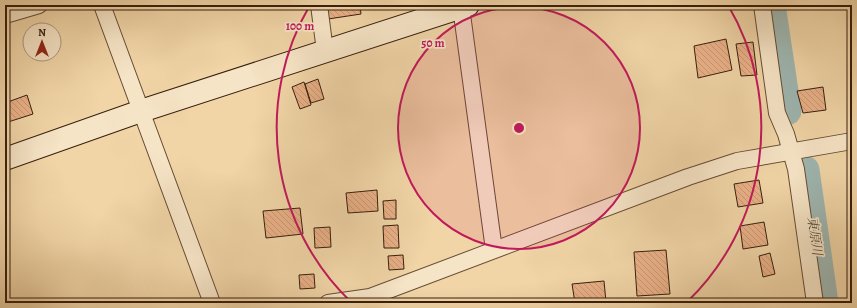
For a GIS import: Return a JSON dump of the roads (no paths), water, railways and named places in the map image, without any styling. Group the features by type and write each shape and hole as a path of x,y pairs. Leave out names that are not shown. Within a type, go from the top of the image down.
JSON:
{"street":[{"path":"5,16 39,5"},
{"path":"102,5 212,303"},
{"path":"319,5 325,50"},
{"path":"762,5 777,113 796,169 815,303"},
{"path":"5,159 141,111 464,6 494,250"},
{"path":"328,303 370,297 737,161 852,141"}],"waterway":[{"name":"東原川","path":"771,5 787,111"},
{"name":"東原川","path":"805,170 824,303"}]}
